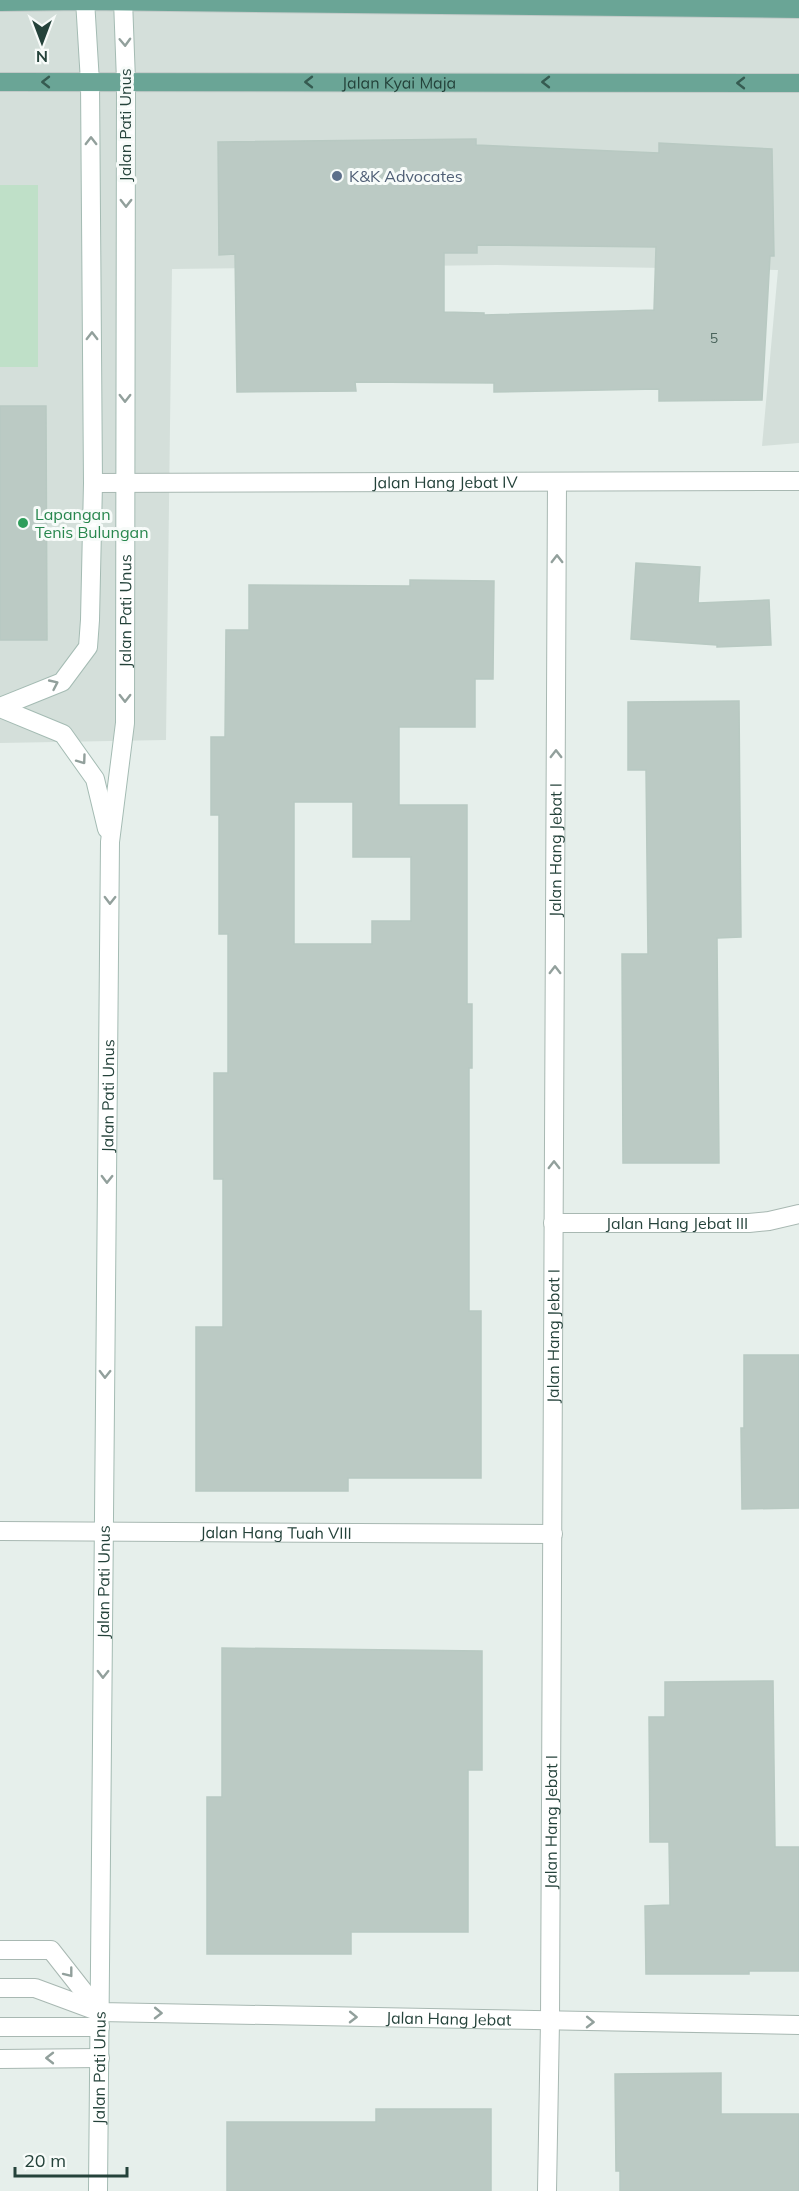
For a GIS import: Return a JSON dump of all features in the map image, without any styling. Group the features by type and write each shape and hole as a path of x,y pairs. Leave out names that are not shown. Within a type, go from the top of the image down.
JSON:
{"main road":[{"path":"0,2 85,0 799,9"},
{"name":"Jalan Kyai Maja","path":"0,82 799,83"}],"street":[{"name":"Jalan Pati Unus","path":"0,707 62,682 88,647 93,483 90,82 85,0"},
{"name":"Jalan Pati Unus","path":"98,2191 110,842 125,723 126,81 123,1"},
{"name":"Jalan Hang Jebat IV","path":"93,483 799,481"},
{"name":"Jalan Hang Jebat I","path":"547,2191 553,1534 557,482"},
{"path":"0,707 63,734 95,779 110,842"},
{"name":"Jalan Hang Jebat III","path":"553,1223 748,1223 799,1214"},
{"name":"Jalan Hang Tuah VIII","path":"0,1531 553,1534"},
{"path":"0,1950 51,1950 100,2020"},
{"path":"0,1988 34,1988 100,2020"},
{"name":"Jalan Hang Jebat","path":"0,2027 100,2020 550,2021 799,2025"},
{"path":"0,2059 100,2058"}],"shaded area":[{"path":"0,0 799,0 799,443 762,446 778,270 496,265 172,269 166,740 0,743"}],"green space":[{"path":"0,185 38,185 38,367 0,367"}],"building":[{"path":"476,139 476,145 659,153 659,143 772,149 774,256 770,256 762,400 659,401 659,389 494,392 494,383 355,382 356,391 237,392 235,254 219,255 218,142","holes":["477,245 656,247 654,310 484,315 484,313 444,312 444,253 477,253"]},
{"name":"Lapangan Tenis Bulungan","path":"0,406 46,406 47,640 0,640"},
{"path":"636,563 700,567 698,603 769,600 771,645 717,647 717,645 631,639"},
{"path":"410,580 494,581 493,679 475,679 475,727 399,727 399,805 467,805 467,1004 472,1004 472,1068 469,1068 469,1311 481,1311 481,1478 348,1478 348,1491 196,1491 196,1327 223,1327 223,1179 214,1179 214,1073 228,1073 228,934 219,934 219,815 211,815 211,737 225,737 226,630 249,630 249,585 410,586","holes":["294,802 353,802 353,857 411,857 411,921 372,921 372,944 294,944"]},
{"path":"739,701 741,937 717,938 719,1163 623,1163 622,954 648,954 646,770 628,770 628,702"},
{"path":"744,1355 799,1355 799,1508 742,1509 741,1428 744,1428"},
{"path":"222,1648 482,1651 482,1770 468,1770 468,1932 351,1932 351,1954 207,1954 207,1797 222,1797"},
{"path":"773,1681 775,1847 799,1847 799,1971 749,1971 749,1974 646,1974 645,1906 670,1905 669,1842 650,1842 649,1717 665,1717 665,1682"},
{"path":"721,2073 721,2114 799,2114 799,2191 620,2191 620,2171 616,2171 615,2074"},
{"path":"376,2109 491,2109 491,2191 227,2191 227,2122 376,2122"}],"place":[{"name":"K&K Advocates","path":"337,176"},
{"name":"Lapangan Tenis Bulungan","path":"23,523"}]}
